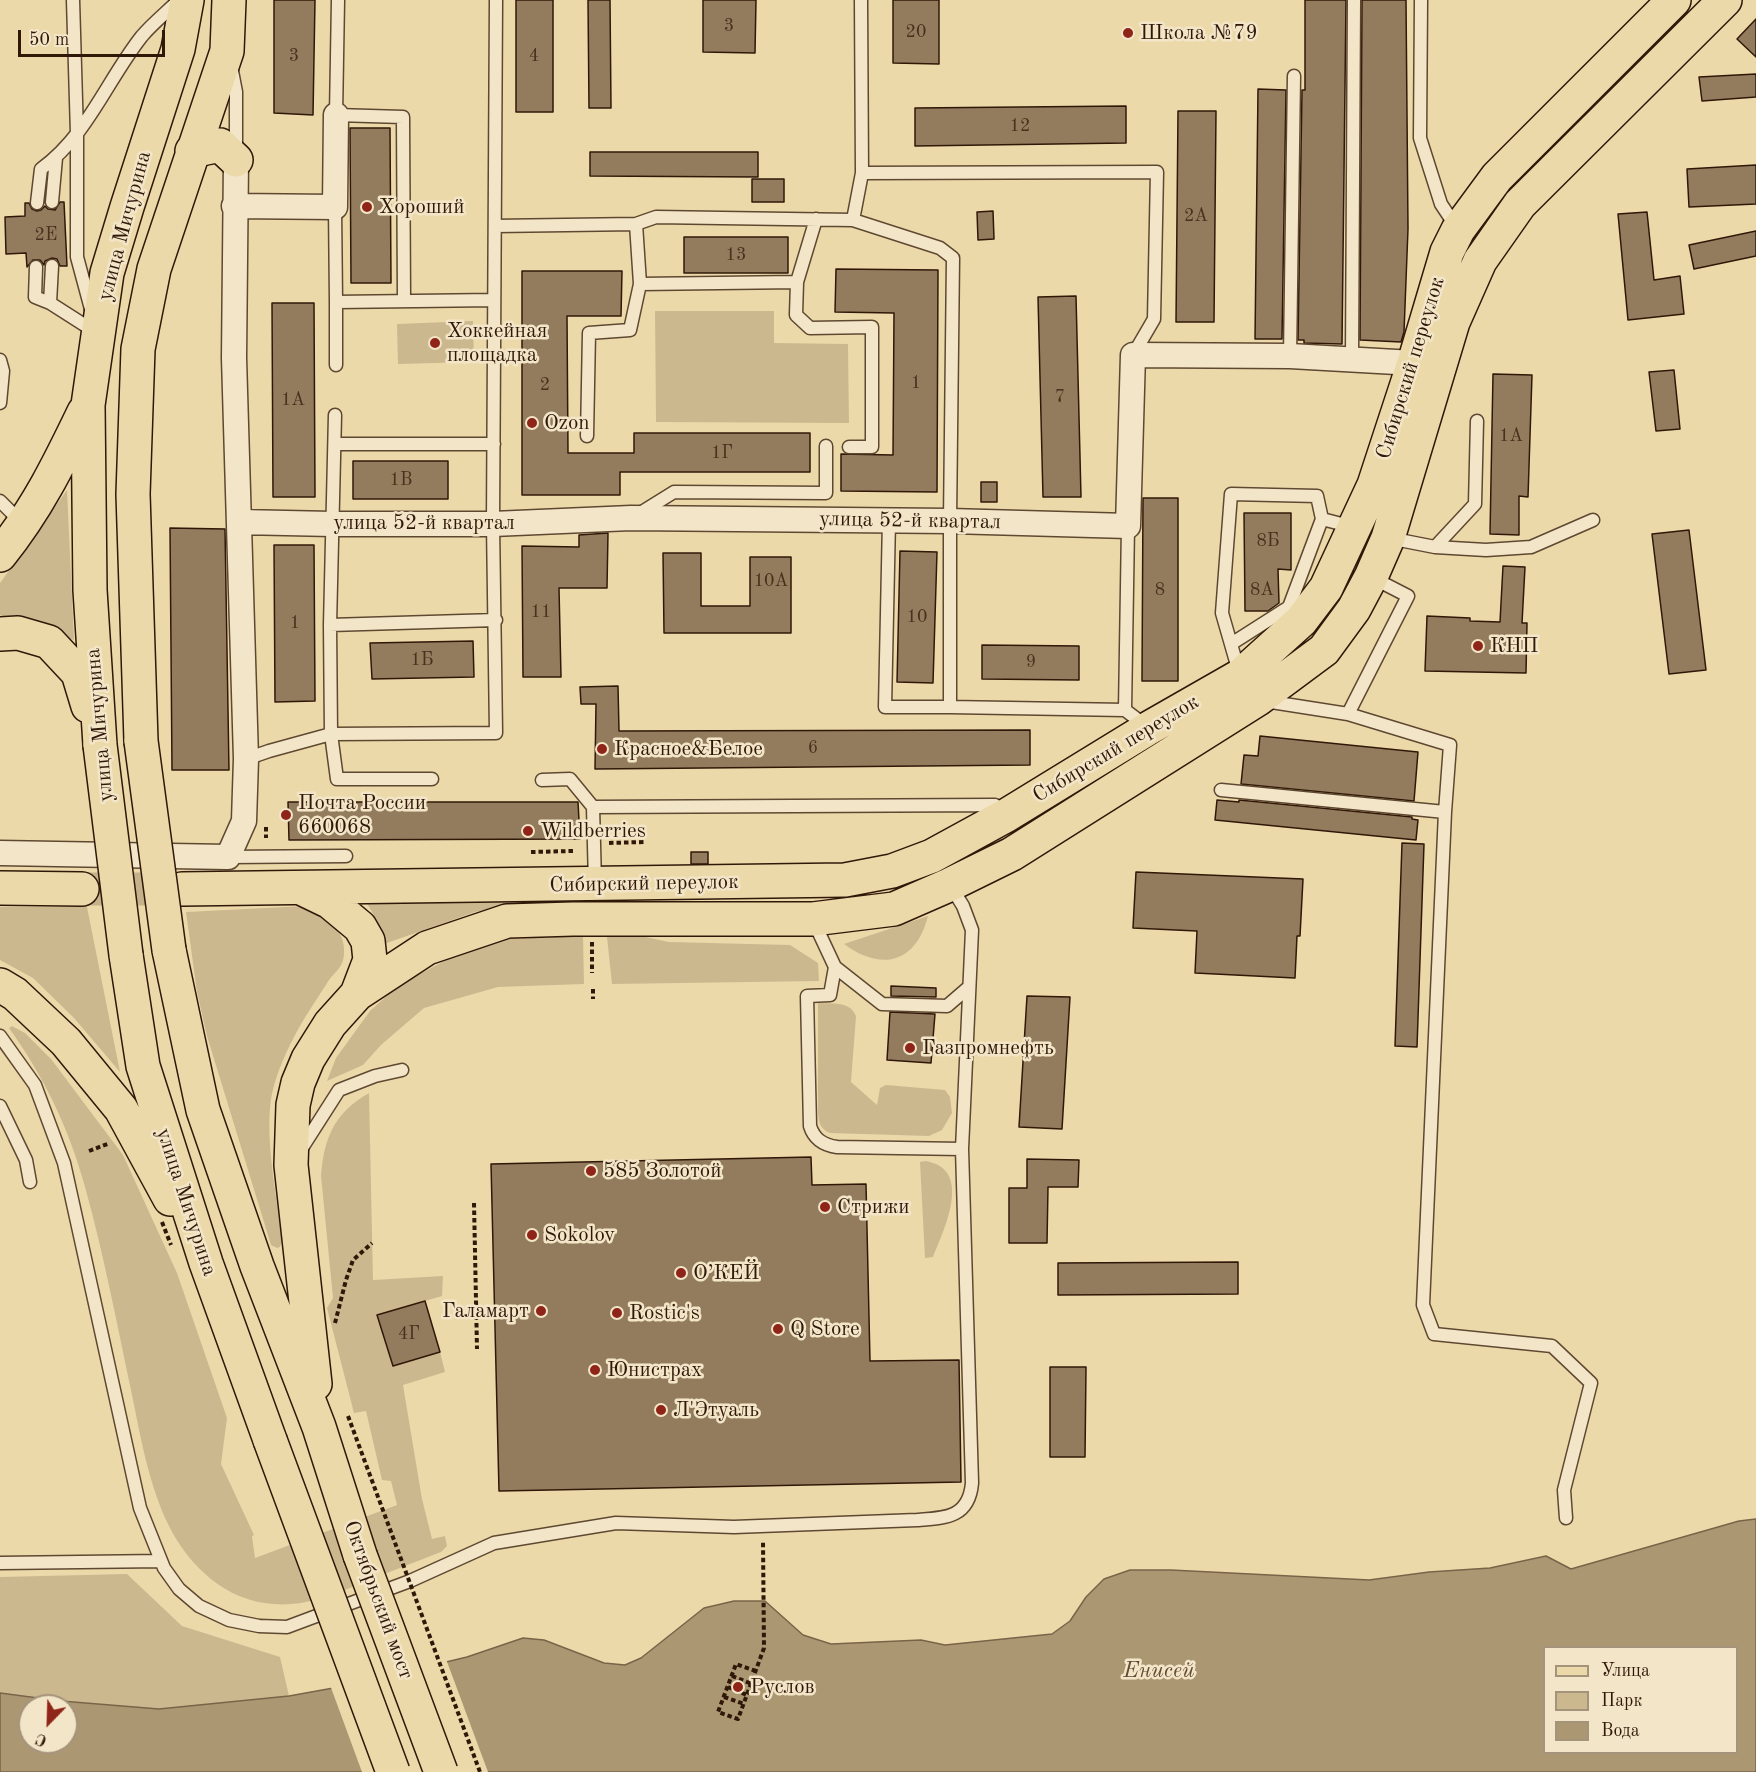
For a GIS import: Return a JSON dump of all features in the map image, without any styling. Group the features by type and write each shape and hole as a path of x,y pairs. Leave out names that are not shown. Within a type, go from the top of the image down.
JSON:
{"main road":[{"name":"улица Мичурина","path":"187,0 178,49 107,273 88,405 90,590 100,745 126,955 143,1066 206,1263 393,1772"},
{"name":"улица Мичурина","path":"229,0 227,51 154,269 138,349 133,494 141,741 169,950 204,1110 257,1266 334,1421"},
{"name":"Сибирский переулок","path":"182,889 595,886 845,880 892,871 932,856 1007,815 1137,719 1249,688 1326,588 1356,528 1374,484 1414,363 1447,252 1458,230 1497,177 1674,0"},
{"name":"Сибирский переулок","path":"357,994 427,948 507,921 813,919 894,909 950,885 1012,854 1249,688 1324,650 1354,609 1388,538 1453,322 1480,261 1520,204 1725,0"},
{"path":"192,151 220,146 236,160"},
{"path":"0,555 24,525 53,476 88,405"},
{"path":"1356,528 1388,538"},
{"path":"0,634 18,633 49,642 78,673 100,745"},
{"path":"932,856 950,885"},
{"path":"0,888 82,889"},
{"path":"302,888 337,908 360,927 368,941 370,960 357,994 330,1024 308,1059 292,1105 291,1165 334,1421"},
{"path":"0,985 15,994 66,1042 121,1109 206,1263"},
{"name":"Октябрьский мост","path":"334,1421 360,1555 441,1772"}],"street":[{"path":"234,206 335,207 336,115"},
{"path":"0,853 228,857 244,821 246,759 234,358 236,160"},
{"path":"1128,526 1133,355 1290,356 1414,363"},
{"name":"улица 52-й квартал","path":"240,522 332,525 493,524 631,518 889,520 1128,526"}],"lane":[{"path":"73,0 77,134 77,257 98,334"},
{"path":"37,203 41,169 56,158 77,134 142,36 179,0"},
{"path":"338,0 336,115 403,117 404,300"},
{"path":"246,759 332,734 496,733 493,524 496,0"},
{"path":"853,220 862,173 861,0"},
{"path":"1352,358 1354,0"},
{"path":"1420,0 1420,138 1441,204 1458,230"},
{"path":"227,51 236,92 236,160"},
{"path":"1290,356 1294,76"},
{"path":"52,202 56,158"},
{"path":"862,173 1157,172 1154,319 1133,355"},
{"path":"335,207 336,365"},
{"path":"495,226 636,224 656,217 853,220 940,248 953,258 950,707"},
{"path":"816,219 797,282 796,315 810,328 872,327 872,447 849,447"},
{"path":"587,436 589,333 630,330 640,284 636,224"},
{"path":"50,303 52,266"},
{"path":"36,267 35,297 50,303 98,334"},
{"path":"640,284 797,282"},
{"path":"336,302 494,300"},
{"path":"0,360 3,371 0,403"},
{"path":"335,415 330,625 332,734 337,779 432,779"},
{"path":"1435,547 1475,504 1477,421"},
{"path":"335,444 494,444"},
{"path":"631,518 674,492 826,493 826,446"},
{"path":"1231,644 1289,607 1322,519 1317,496 1231,494 1222,613 1231,644 1249,688 1348,714 1450,745 1423,1305 1434,1334 1552,1346 1591,1383 1564,1490 1566,1518"},
{"path":"0,501 24,525"},
{"path":"1322,519 1356,528"},
{"path":"889,520 885,707 950,707 1137,719 1128,526"},
{"path":"1388,538 1435,547 1486,550 1531,547 1593,520"},
{"path":"1348,714 1408,596 1371,577"},
{"path":"330,625 496,620"},
{"path":"543,780 570,779 593,807 595,886"},
{"path":"1221,790 1445,813"},
{"path":"593,807 995,805 1007,815"},
{"path":"228,857 346,856"},
{"path":"0,1036 35,1085 64,1163 140,1508 164,1568 179,1589 199,1606 229,1620 259,1626 287,1627 410,1581 494,1543 616,1523 734,1527 925,1519 947,1518 963,1508 968,1500 972,1483 962,1149 972,930 963,906 950,885"},
{"path":"813,919 835,967 882,1004 947,1006 969,987"},
{"path":"835,967 830,996 807,996 810,1126 815,1137 825,1145 837,1147 962,1149"},
{"path":"291,1165 339,1090 375,1076 402,1070"},
{"path":"0,1106 26,1160 30,1182"},
{"path":"0,1563 161,1561"}],"path":[{"path":"266,824 266,838"},
{"path":"606,843 644,842"},
{"path":"531,852 573,851"},
{"path":"592,939 592,973"},
{"path":"593,989 593,999"},
{"path":"89,1151 111,1142"},
{"path":"474,1203 477,1349"},
{"path":"333,1331 353,1260 372,1243"},
{"path":"334,1421 480,1772"},
{"path":"756,1671 736,1664 718,1712 738,1719 752,1684 764,1648 763,1540"},
{"path":"732,1676 752,1684"},
{"path":"728,1687 747,1695"},
{"path":"724,1697 744,1704"}],"green space":[{"path":"655,311 774,311 774,343 848,344 849,423 656,422"},
{"name":"Хоккейная площадка","path":"473,321 474,362 398,364 397,324"},
{"path":"67,490 74,640 0,615 0,583"},
{"path":"476,896 517,903 475,912 384,944 380,926 365,900"},
{"path":"306,906 333,924 342,938 344,958 297,1032 283,1060 272,1092 269,1133 282,1240 280,1247 277,1248 271,1245 207,1036 197,992 186,912"},
{"path":"0,907 87,907 120,1072 74,1018 33,978 0,960"},
{"path":"928,916 923,932 915,944 906,953 896,958 884,960 871,958 844,944"},
{"path":"583,936 584,984 498,987 424,1008 381,1045 363,1065 327,1081 336,1058 370,1011 399,985 450,958 507,939"},
{"path":"641,936 669,942 790,945 818,963 819,981 612,984 607,937"},
{"path":"818,1003 845,1006 850,1008 856,1016 851,1082 877,1105 880,1088 886,1085 945,1090 950,1097 952,1113 942,1130 929,1136 830,1133 822,1128 818,1113"},
{"path":"12,1026 25,1033 51,1059 123,1155 177,1273 227,1418 221,1464 254,1535 252,1536 255,1558 397,1505 391,1481 382,1480 366,1411 354,1413 327,1308 333,1298 321,1176 322,1162 328,1138 339,1118 369,1093 373,1280 443,1276 442,1296 377,1315 393,1366 440,1352 445,1372 403,1385 422,1499 432,1539 445,1536 447,1546 441,1552 334,1594 310,1601 286,1604 256,1601 225,1589 211,1579 187,1555 169,1526 151,1479 104,1264 79,1165 54,1104 22,1046 9,1028"},
{"path":"925,1161 940,1166 948,1175 952,1187 948,1217 943,1232 933,1257 925,1258 920,1162"},
{"path":"127,1574 182,1626 280,1657 289,1696 159,1709 78,1702 78,1694 18,1695 0,1693 0,1577"}],"water":[{"name":"Енисей","path":"1756,1519 1756,1772 0,1772 0,1693 18,1695 18,1754 78,1754 78,1702 159,1709 289,1696 350,1685 467,1657 523,1638 544,1640 604,1663 625,1665 641,1658 704,1608 734,1601 765,1601 803,1635 831,1644 921,1640 945,1645 1052,1634 1070,1621 1086,1597 1104,1579 1130,1570 1369,1580 1429,1572 1490,1568 1546,1556 1571,1569 1739,1521"}],"pier":[{"path":"446,1659 488,1772 362,1772 330,1685"}],"building":[{"path":"274,0 315,0 313,115 274,113"},
{"path":"516,0 553,0 553,112 516,112"},
{"path":"588,0 610,0 611,108 589,108"},
{"path":"703,0 756,0 755,53 703,52"},
{"path":"893,0 939,0 939,64 893,63"},
{"path":"1305,0 1346,0 1342,344 1304,343 1304,340 1298,340 1302,90 1305,90"},
{"path":"1362,0 1406,0 1408,229 1404,332 1401,342 1360,340"},
{"path":"1756,19 1756,57 1737,39"},
{"path":"1756,74 1756,97 1702,101 1699,77"},
{"path":"1258,89 1286,90 1282,339 1255,339"},
{"path":"1126,106 1126,143 915,146 915,108"},
{"path":"1178,111 1216,111 1214,322 1176,322"},
{"path":"350,128 390,128 391,283 351,283"},
{"path":"590,152 758,152 758,177 590,176"},
{"path":"1756,165 1756,204 1689,207 1687,169"},
{"path":"752,179 784,179 784,202 752,202"},
{"path":"60,202 64,202 67,266 60,266 57,259 52,258 45,261 44,265 40,260 33,260 27,267 26,253 6,254 5,217 25,216 25,203 29,203 32,209 37,211 45,206 55,210"},
{"path":"993,211 994,239 978,240 977,212"},
{"path":"1647,212 1654,280 1680,276 1684,314 1628,320 1618,214"},
{"path":"1756,231 1756,256 1694,269 1689,245"},
{"path":"684,237 788,237 788,273 684,273"},
{"path":"836,269 938,270 937,492 841,491 841,454 893,455 894,313 835,312"},
{"path":"522,271 622,271 621,316 567,316 568,453 634,453 634,433 810,433 810,472 620,472 620,495 522,495"},
{"path":"1076,296 1081,497 1043,497 1038,297"},
{"path":"272,303 314,303 315,497 273,497"},
{"path":"1674,370 1680,429 1656,431 1649,372"},
{"path":"1493,374 1532,375 1528,497 1519,496 1519,535 1490,534"},
{"path":"353,461 448,461 448,499 353,499"},
{"path":"981,482 997,482 997,502 981,502"},
{"path":"1143,498 1178,498 1178,681 1142,681"},
{"path":"1244,513 1291,513 1291,570 1278,569 1279,603 1268,611 1245,611"},
{"path":"170,528 225,529 229,770 172,770"},
{"path":"1689,530 1706,670 1669,674 1652,534"},
{"path":"608,533 607,588 559,588 561,677 523,677 522,546 579,547 579,535"},
{"path":"274,545 314,545 315,701 275,702"},
{"path":"900,551 937,552 933,683 897,682"},
{"path":"663,553 701,553 701,606 750,606 750,557 791,557 791,633 664,633"},
{"path":"1503,566 1525,567 1522,623 1527,623 1526,673 1425,671 1427,616 1500,622"},
{"path":"473,641 474,677 372,679 370,643"},
{"path":"982,645 1079,646 1079,680 982,679"},
{"path":"618,686 619,731 1030,730 1030,765 595,769 596,704 581,704 580,687"},
{"path":"1260,736 1418,752 1414,801 1241,784 1244,755 1258,756"},
{"path":"1217,800 1239,802 1239,800 1412,817 1418,820 1416,840 1215,820"},
{"path":"288,802 578,802 580,839 289,840"},
{"path":"1402,843 1424,844 1417,1047 1395,1046"},
{"path":"691,852 708,852 708,864 691,864"},
{"path":"1136,872 1303,879 1295,978 1195,973 1197,931 1133,928"},
{"path":"891,986 936,988 936,997 891,996"},
{"path":"1027,996 1070,997 1062,1129 1019,1127"},
{"path":"890,1012 935,1014 931,1063 887,1060"},
{"name":"О’КЕЙ","path":"811,1157 812,1185 866,1184 870,1361 959,1360 961,1482 499,1491 491,1164"},
{"path":"1027,1159 1079,1160 1078,1187 1048,1187 1047,1243 1009,1243 1009,1188 1027,1188"},
{"path":"1238,1262 1238,1294 1058,1295 1058,1263"},
{"path":"425,1301 440,1352 393,1366 377,1315"},
{"path":"1050,1367 1086,1367 1085,1457 1050,1457"}],"tunnel":[{"path":"82,889 182,889"}],"place":[{"name":"Школа №79","path":"1128,33"},
{"name":"Хороший","path":"367,207"},
{"name":"Хоккейная площадка","path":"435,343"},
{"name":"Ozon","path":"532,423"},
{"name":"КНП","path":"1478,646"},
{"name":"Красное&Белое","path":"602,749"},
{"name":"Почта России 660068","path":"286,815"},
{"name":"Wildberries","path":"528,831"},
{"name":"Газпромнефть","path":"910,1048"},
{"name":"585 Золотой","path":"591,1171"},
{"name":"Стрижи","path":"825,1207"},
{"name":"Sokolov","path":"532,1235"},
{"name":"О’КЕЙ","path":"681,1273"},
{"name":"Галамарт","path":"541,1311"},
{"name":"Rostic's","path":"617,1313"},
{"name":"Q Store","path":"778,1329"},
{"name":"Юнистрах","path":"595,1370"},
{"name":"Л'Этуаль","path":"661,1410"},
{"name":"Руслов","path":"738,1687"}]}
